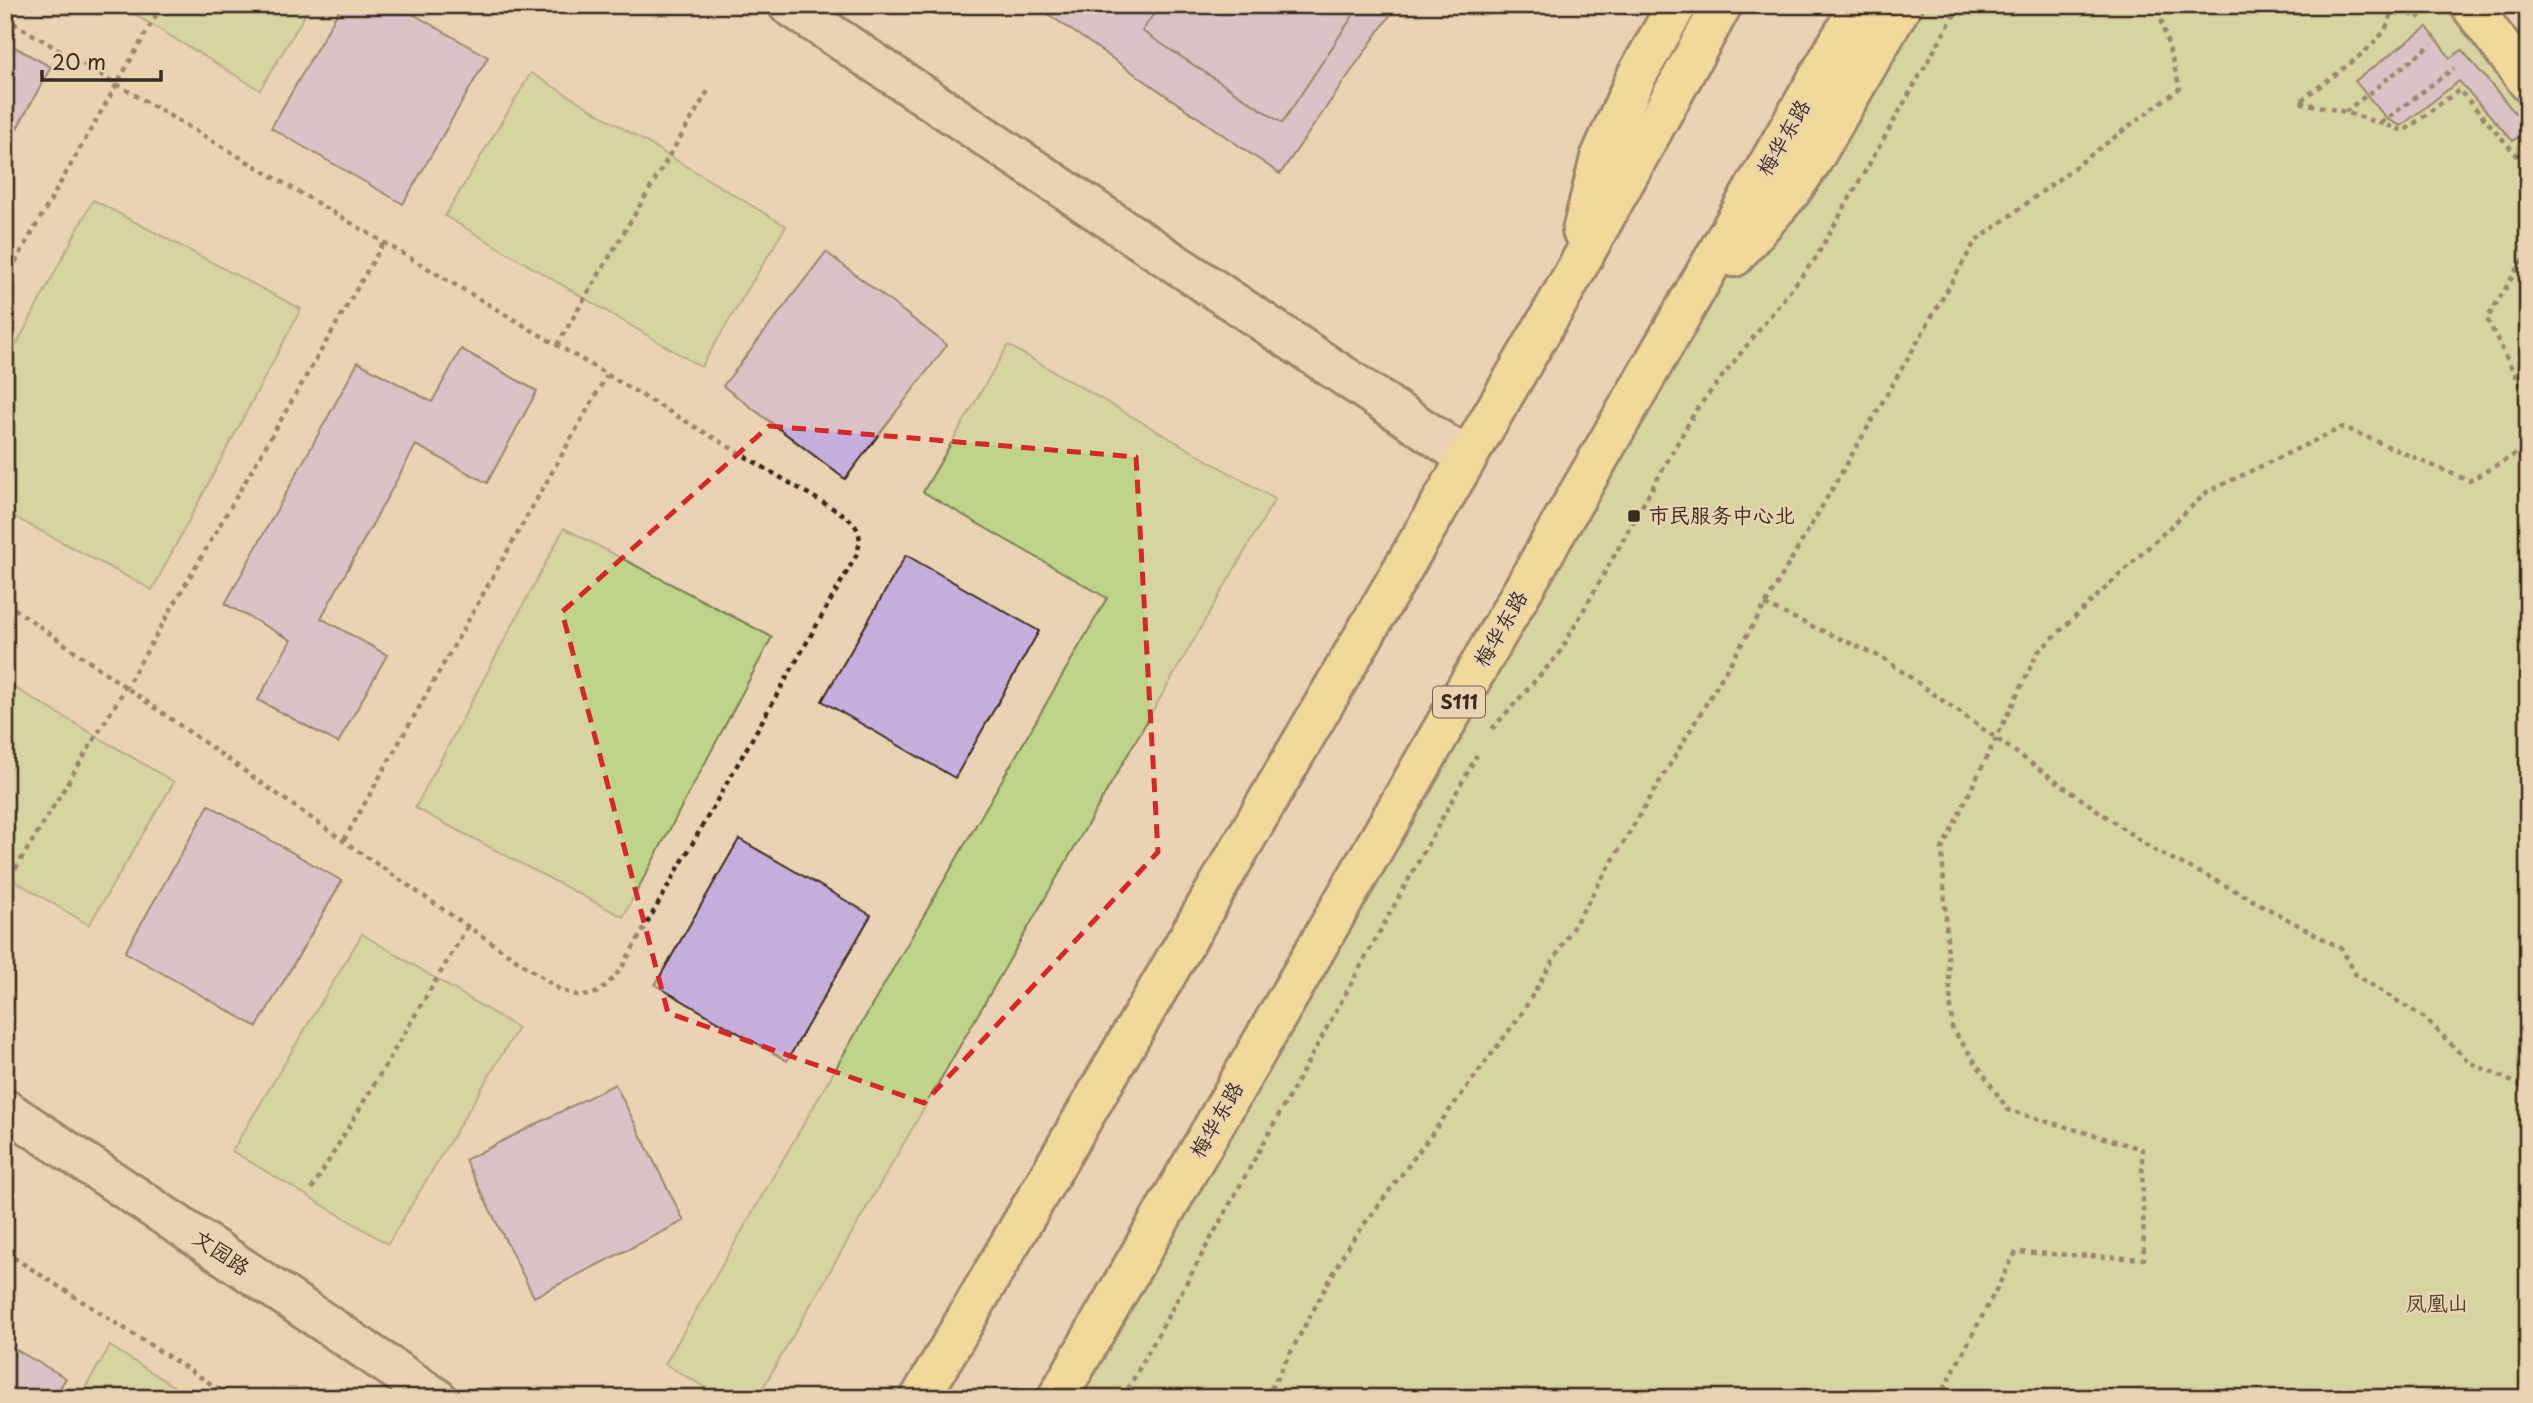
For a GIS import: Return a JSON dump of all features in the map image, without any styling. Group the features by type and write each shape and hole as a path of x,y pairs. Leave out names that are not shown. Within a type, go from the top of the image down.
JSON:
{"main road":[{"path":"1558,302 1578,244 1600,158 1637,75 1676,5"},
{"path":"920,1398 1558,302 1722,5"},
{"name":"梅华东路","path":"1057,1398 1860,5"},
{"path":"1674,328 1793,190 1902,5"},
{"path":"2470,5 2528,82"}],"street":[{"path":"788,5 1467,458"},
{"name":"文园路","path":"5,1109 437,1398"}],"path":[{"path":"5,280 162,5"},
{"path":"1486,739 1493,726 1559,654 1696,410 1815,259 1960,5"},
{"path":"1266,1398 1348,1246 1520,1016 1765,605 1975,242 2180,88 2157,5"},
{"path":"2392,5 2391,17 2384,32 2299,102 2345,112 2404,131 2459,90 2528,168"},
{"path":"2404,5 2416,19 2430,7"},
{"path":"5,18 844,515 860,532 856,556 621,969 608,985 593,996 574,995 559,989 5,602"},
{"path":"2345,112 2432,44"},
{"path":"2381,123 2454,68"},
{"path":"557,345 708,91"},
{"path":"5,886 126,687 384,242"},
{"path":"2528,251 2487,319 2528,400"},
{"path":"344,841 607,375"},
{"path":"1939,1398 2016,1252 2144,1259 2142,1149 2008,1110 1952,1028 1942,849 2038,652 2207,492 2343,427 2469,481 2528,447"},
{"path":"1765,605 1883,658 2152,849 2342,949 2356,975 2426,1019 2469,1062 2528,1089"},
{"path":"1123,1398 1479,751"},
{"path":"312,1189 468,926"},
{"path":"5,1252 233,1398"}],"highlighted area":[{"path":"769,426 1136,457 1158,852 924,1103 668,1013 562,612"}],"green space":[{"path":"119,5 311,5 260,90"},
{"name":"凤凰山","path":"1861,5 2470,5 2528,83 2528,1398 1058,1398"},
{"path":"531,73 786,226 701,367 445,216"},
{"path":"93,200 301,309 152,590 5,512 5,366"},
{"path":"1008,345 1275,499 757,1398 723,1398 665,1364 1107,598 923,492"},
{"path":"564,528 772,637 623,917 415,808"},
{"path":"5,682 174,782 89,925 5,875"},
{"path":"362,934 518,1028 388,1244 232,1151"},
{"path":"110,1346 192,1398 79,1398"}],"building":[{"path":"342,5 397,5 488,57 403,204 271,128"},
{"path":"1035,5 1397,5 1280,174"},
{"path":"1160,5 1360,5 1282,123 1142,31"},
{"path":"2427,27 2450,58 2462,50 2528,128 2513,141 2459,81 2401,126 2387,119 2355,81"},
{"path":"5,42 51,67 5,150"},
{"path":"826,252 947,345 845,479 723,386"},
{"path":"461,349 537,391 487,483 416,445 321,618 387,655 338,743 258,700 291,640 225,604 358,362 432,402"},
{"path":"906,555 1039,631 955,778 822,701"},
{"path":"209,805 342,881 257,1027 125,952"},
{"path":"739,839 871,915 787,1061 655,985"},
{"path":"615,1084 684,1221 534,1297 465,1160"},
{"path":"6,1344 66,1378 54,1398 5,1398"}],"place":[{"name":"市民服务中心北","path":"1634,516"}]}
